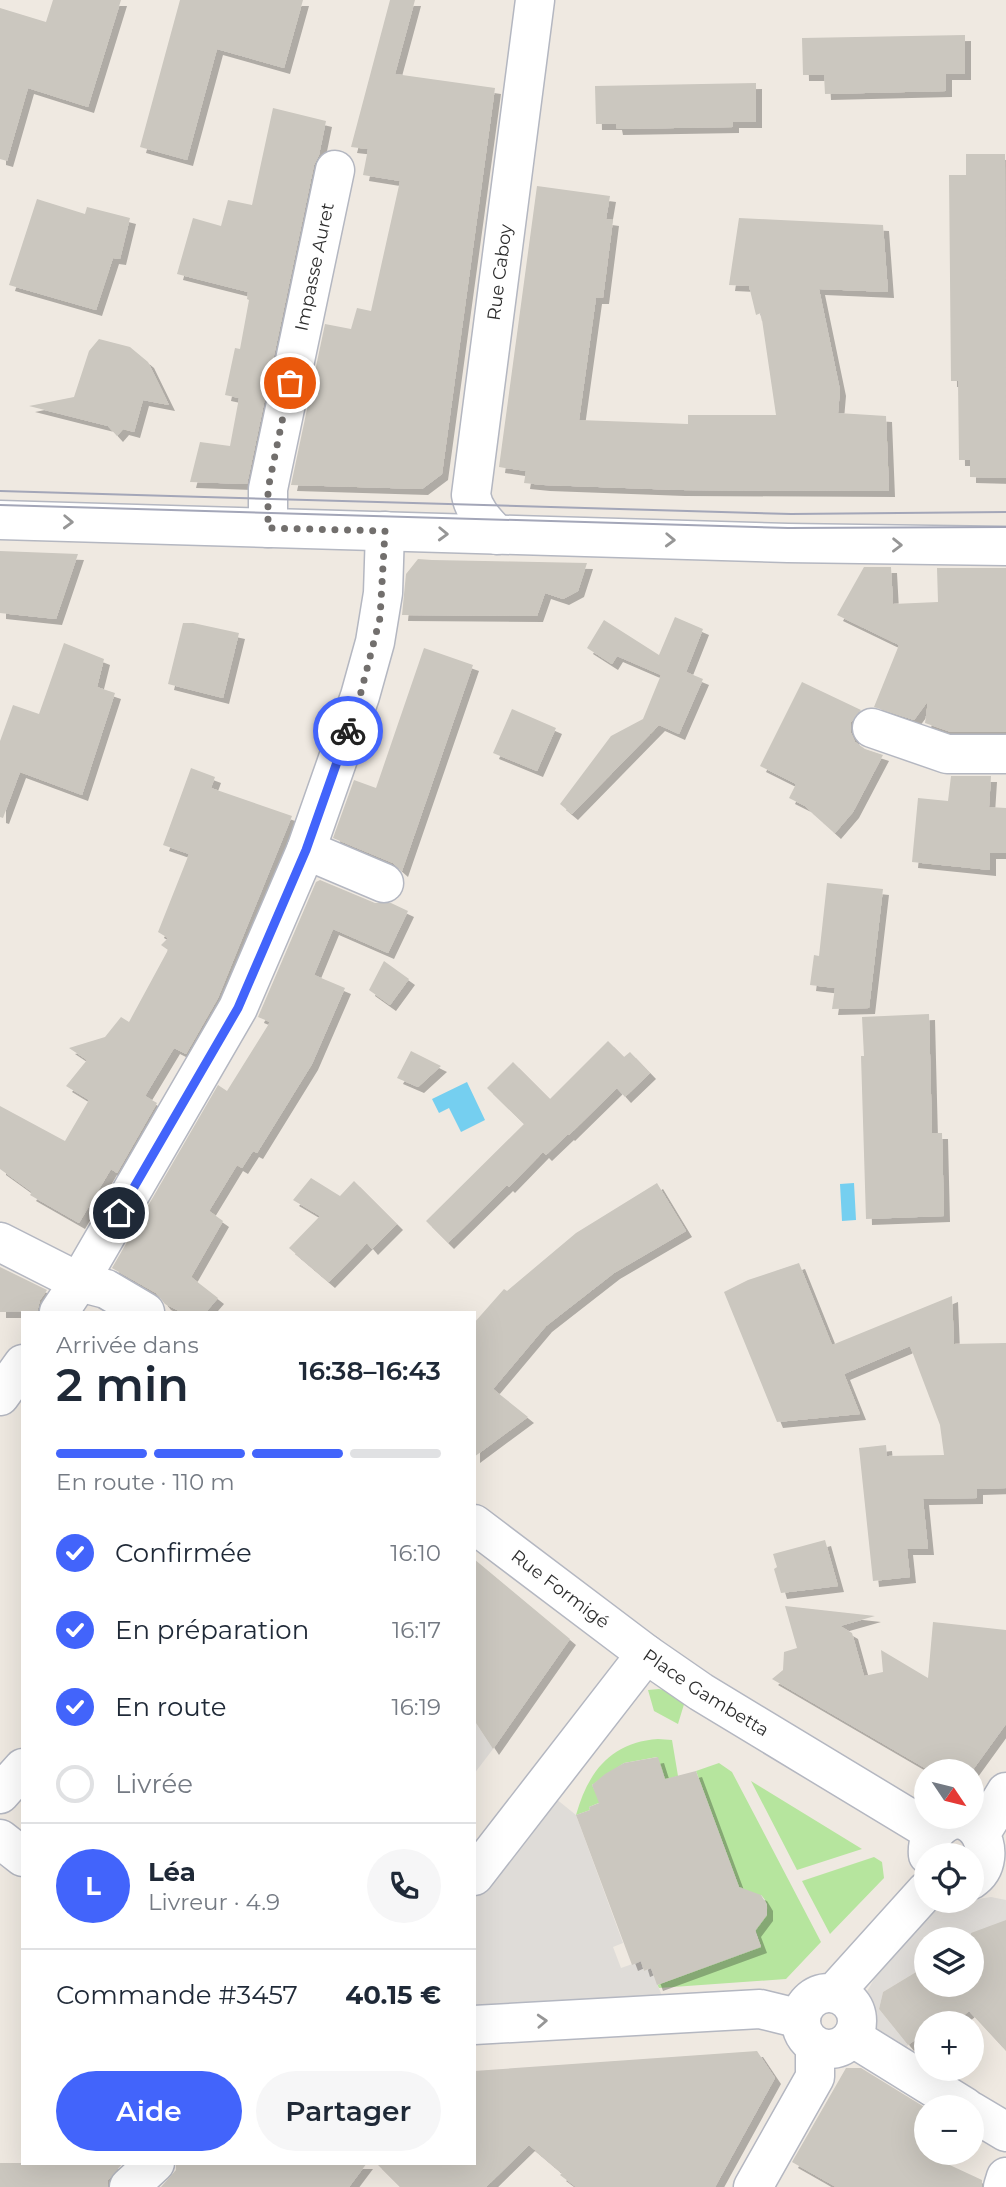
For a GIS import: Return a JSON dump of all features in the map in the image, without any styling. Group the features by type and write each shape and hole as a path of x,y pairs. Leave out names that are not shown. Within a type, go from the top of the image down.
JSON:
{"street":[{"name":"Rue Caboy","path":"497,535 481,518 472,504 471,495 535,0"},
{"name":"Impasse Auret","path":"268,528 268,489 335,170"},
{"path":"0,520 497,535 1006,546"},
{"path":"69,1297 238,1008 306,850 360,696 375,642 383,593 385,531"},
{"path":"872,728 947,754 1006,754"},
{"path":"306,850 384,883"},
{"path":"0,1242 69,1297"},
{"path":"69,1297 106,1289 143,1311"},
{"path":"0,1396 21,1367"},
{"name":"Rue Formigé","path":"476,1526 646,1654"},
{"name":"Place Gambetta","path":"476,1873 646,1654 929,1843"},
{"path":"0,1794 21,1770"},
{"path":"983,1830 1006,1792"},
{"path":"932,1843 948,1821 975,1824 983,1830 988,1840 990,1850 987,1877"},
{"path":"0,1839 21,1855"},
{"path":"834,1993 914,1904"},
{"path":"476,2025 760,2009 808,2032 831,2049 847,2043 856,2028 855,2010 850,2002 834,1993 818,1995 802,2012 808,2032 815,2077 753,2187"},
{"path":"852,2037 946,2095"},
{"path":"984,2119 1006,2132"},
{"path":"129,2187 153,2165"},
{"path":"1003,2187 1006,2177"}],"green space":[{"path":"648,1690 672,1692 685,1701 678,1724 654,1711"},
{"path":"658,1739 672,1740 678,1776 665,1780 657,1757 624,1763 592,1785 601,1802 576,1815 587,1785 604,1762 627,1746"},
{"path":"719,1763 732,1772 821,1942 786,1979 659,1988 657,1985 761,1946 754,1926 765,1916 767,1904 761,1895 742,1895 696,1771"},
{"path":"751,1781 862,1849 797,1870"},
{"path":"874,1857 882,1862 884,1878 830,1934 802,1881"}],"shaded area":[{"path":"476,1723 493,1749 476,1771"},
{"path":"550,1794 576,1815 623,1943 613,1947 621,1968 641,1961 644,1971 651,1968 666,2006 476,2018 476,1888"},
{"path":"984,1898 1006,1900 1006,1920 984,1932 984,1927 920,1927 932,1913 984,1913"},
{"path":"914,1933 914,1973 883,1992 879,2009 908,2045 904,2051 878,2034 868,2018 865,1995 877,1974"}],"water":[{"path":"467,1082 485,1120 461,1132 449,1108 439,1113 432,1099"},
{"path":"854,1183 856,1220 842,1221 840,1184"}],"building":[{"path":"53,0 121,0 88,107 28,88 7,161 0,159 0,8 46,22"},
{"path":"180,0 303,0 284,68 217,49 187,160 140,147"},
{"path":"390,0 415,0 395,74 495,88 442,474 422,489 291,485 325,324 351,329 357,308 371,311 400,181 363,175 368,149 351,147"},
{"path":"965,35 965,74 946,74 946,91 825,94 824,75 803,75 802,38"},
{"path":"756,83 756,122 733,122 733,127 617,129 616,124 596,124 595,86"},
{"path":"273,108 326,121 319,155 314,165 247,484 190,482 200,442 230,446 239,398 225,395 235,348 240,349 249,300 248,292 177,274 193,218 221,226 228,200 252,205"},
{"path":"966,154 1005,154 1006,478 970,477 970,460 959,460 958,381 951,381 949,175 966,175"},
{"path":"537,186 610,196 606,219 613,220 603,298 596,298 579,420 688,424 688,415 776,415 761,313 756,315 749,286 729,285 739,218 883,225 888,292 819,289 840,390 838,413 886,416 889,491 679,490 544,485 524,483 526,471 499,467"},
{"path":"37,199 85,214 87,207 130,218 120,259 113,258 96,310 9,285"},
{"path":"99,339 130,347 148,362 169,405 143,400 134,432 123,429 117,436 108,426 29,406 74,397 89,351"},
{"path":"0,551 78,554 56,619 0,613"},
{"path":"418,559 587,563 578,591 563,599 545,593 537,616 402,615 406,574"},
{"path":"864,567 891,567 893,604 938,602 937,568 1006,568 1006,732 951,732 925,723 928,701 914,720 874,707 899,645 837,615"},
{"path":"675,617 703,629 686,672 703,679 679,734 659,725 572,814 560,804 611,736 643,719 661,675 617,656 612,664 587,648 604,620 659,655"},
{"path":"183,623 239,633 223,698 168,684"},
{"path":"64,643 104,659 97,687 115,693 82,795 20,772 3,818 0,817 0,741 13,705 39,714"},
{"path":"424,648 473,665 402,871 393,863 333,838 354,780 376,788"},
{"path":"802,682 861,710 851,722 851,733 855,742 865,749 883,755 853,812 835,833 805,806 789,798 796,784 760,766"},
{"path":"512,709 556,728 537,771 493,753"},
{"path":"191,768 215,777 211,788 292,816 218,998 186,1054 174,1048 145,1096 157,1103 117,1173 111,1169 79,1223 30,1195 32,1192 0,1169 0,1106 65,1141 89,1100 66,1086 87,1060 69,1048 105,1037 121,1017 129,1022 168,950 161,945 168,938 158,932 189,854 163,845"},
{"path":"951,776 991,776 989,807 1006,808 1006,853 990,853 990,870 912,862 918,798 948,801"},
{"path":"320,880 375,903 391,903 408,911 388,953 333,929 314,975 345,988 312,1064 257,1153 253,1151 242,1168 237,1165 209,1211 223,1221 191,1277 218,1298 207,1311 179,1311 165,1304 156,1293 112,1268 218,1085 227,1091 270,1022 258,1017 316,882"},
{"path":"827,883 883,889 869,1008 832,1009 835,988 810,985 814,955 819,956"},
{"path":"384,961 409,979 390,1005 369,990"},
{"path":"929,1014 932,1133 942,1133 944,1216 866,1219 862,1017"},
{"path":"608,1041 624,1057 630,1052 650,1073 625,1097 617,1088 569,1135 546,1155 543,1152 509,1187 507,1185 448,1243 426,1221 524,1124 487,1088 513,1062 550,1099"},
{"path":"411,1051 441,1066 418,1087 397,1078"},
{"path":"311,1178 340,1196 354,1181 397,1224 372,1249 367,1243 329,1282 289,1248 320,1216 293,1200"},
{"path":"657,1183 686,1231 614,1273 546,1326 493,1389 528,1417 476,1456 476,1321 504,1289 507,1291 576,1233"},
{"path":"799,1263 832,1345 952,1296 954,1344 1006,1343 1006,1488 977,1489 977,1498 923,1499 928,1549 907,1549 910,1577 873,1581 859,1448 886,1445 887,1456 944,1455 940,1425 910,1346 844,1374 860,1414 777,1422 724,1292 748,1280"},
{"path":"0,1267 47,1290 40,1300 37,1311 0,1312"},
{"path":"825,1540 838,1586 781,1593 773,1554"},
{"path":"476,1561 570,1639 493,1749 476,1723"},
{"path":"785,1606 875,1616 840,1626 852,1633 864,1676 883,1672 881,1650 928,1678 933,1622 1006,1630 1006,1724 981,1759 914,1759 914,1762 772,1679 783,1670 784,1652 797,1648"},
{"path":"658,1757 665,1779 696,1771 739,1887 761,1895 767,1905 767,1915 755,1931 761,1947 657,1985 651,1968 644,1971 641,1961 632,1965 576,1815 599,1803 592,1785 605,1774 624,1763"},
{"path":"1006,1920 1006,2051 984,2027 984,2011 914,2011 914,2041 908,2045 879,2009 883,1992 914,1973 914,1997 984,1997 984,1928"},
{"path":"757,2051 775,2078 715,2187 576,2187 529,2145 486,2187 400,2187 378,2165 476,2165 476,2071"},
{"path":"846,2068 861,2068 914,2101 914,2165 950,2165 982,2180 982,2187 836,2187 792,2162"},
{"path":"0,2163 121,2165 108,2180 108,2187 0,2187"},
{"path":"176,2165 366,2165 349,2187 161,2187 176,2170"}],"tram line":[{"path":"0,491 791,514 1006,512"},
{"path":"0,505 788,528 1006,527"}],"way so far":[{"path":"290,383 268,489 268,528 385,531 380,618 348,731"}],"route":[{"path":"119,1213 238,1008 306,850 348,731"}]}
